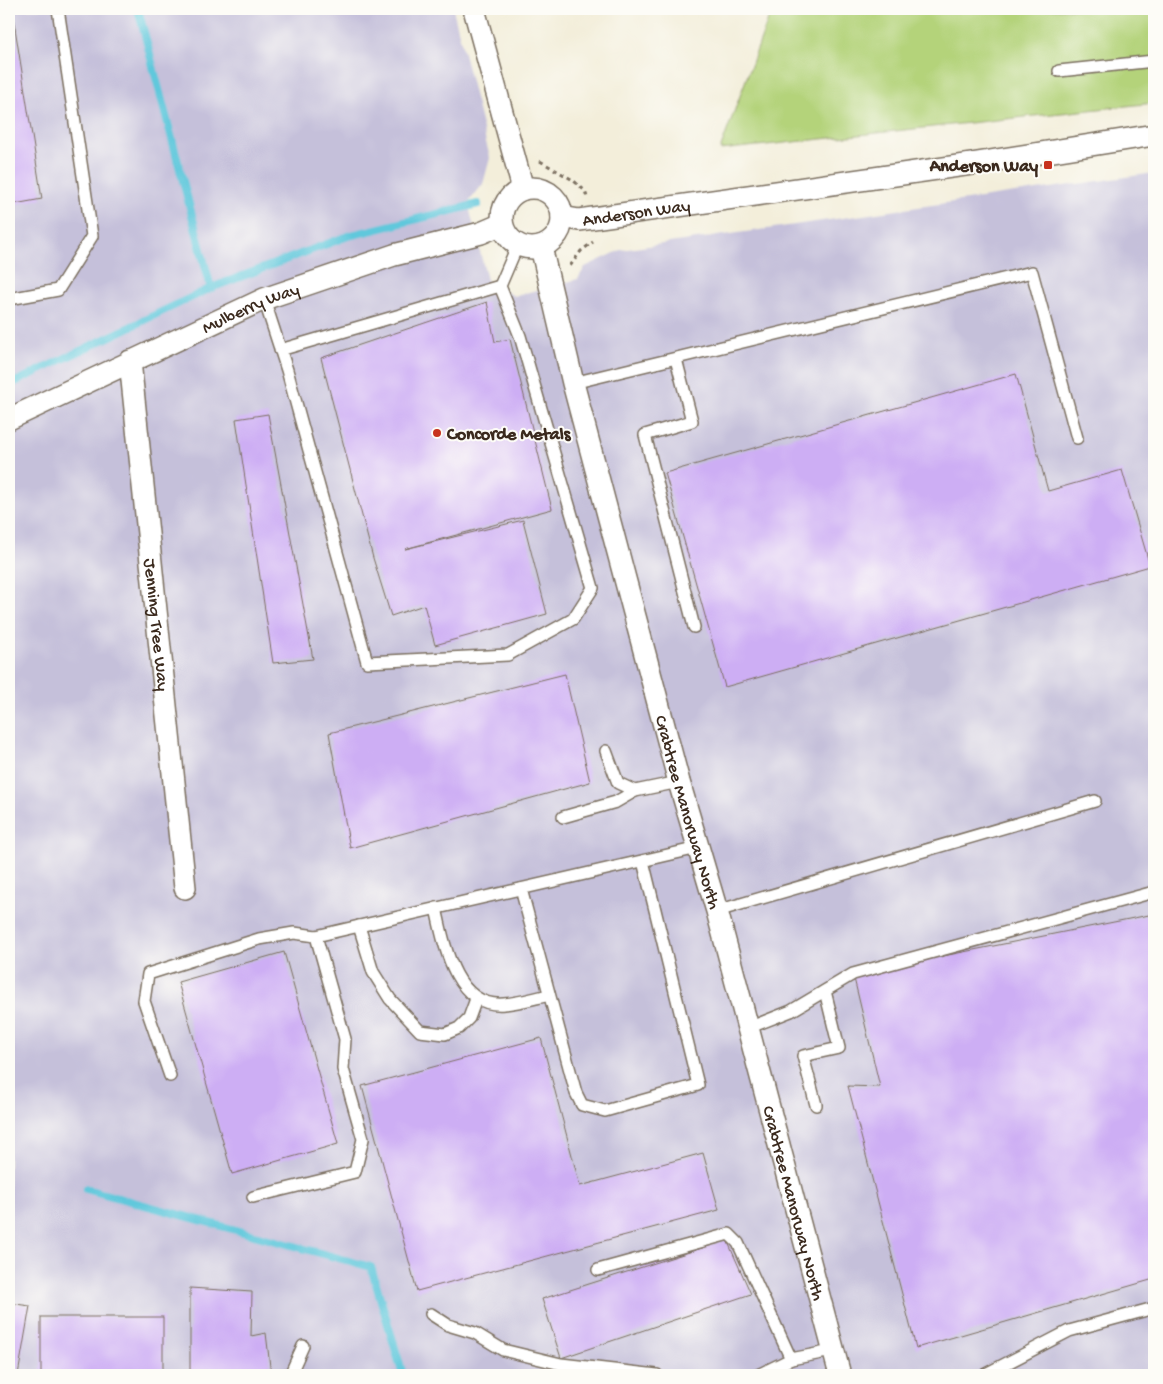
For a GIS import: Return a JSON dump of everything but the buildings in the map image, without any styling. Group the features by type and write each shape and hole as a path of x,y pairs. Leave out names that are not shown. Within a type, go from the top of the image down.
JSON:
{"street":[{"path":"474,9 523,188"},
{"name":"Anderson Way","path":"562,217 579,220 972,164 1154,135"},
{"path":"523,188 544,190 555,198 562,217 556,236 541,247 524,247 518,244 506,234 502,224 504,206 512,195 523,188"},
{"name":"Mulberry Way","path":"9,419 264,299 394,255 481,233 502,224"},
{"name":"Crabtree Manorway North","path":"541,247 573,383 679,782 717,911 832,1351 840,1375"},
{"name":"Jenning Tree Way","path":"130,362 184,888"}],"lane":[{"path":"9,299 58,290 92,236 58,9"},
{"path":"1059,71 1154,61"},
{"path":"264,299 367,662 508,655 573,619 593,588 520,336 500,286 518,244"},
{"path":"573,383 1032,272 1077,438"},
{"path":"280,350 500,286"},
{"path":"676,359 692,421 645,435 694,627"},
{"path":"606,751 618,783 635,791"},
{"path":"563,817 616,802 635,791 679,782"},
{"path":"717,911 1095,801"},
{"path":"170,1076 144,1001 148,974 260,939 294,932 316,936 698,848"},
{"path":"521,888 576,1093 582,1104 606,1111 698,1085 643,861"},
{"path":"748,1028 791,1012 854,974 1154,892"},
{"path":"436,908 446,953 466,990 476,1000 503,1004 549,995"},
{"path":"359,926 374,972 390,999 420,1031 445,1034 459,1028 469,1018 476,1000"},
{"path":"253,1196 355,1172 357,1164 362,1139 343,1069 345,1039 316,936"},
{"path":"816,1105 803,1056 839,1048 826,991"},
{"path":"598,1270 729,1234 738,1242 791,1359"},
{"path":"984,1375 1069,1331 1154,1308"},
{"path":"431,1314 448,1325 475,1333 503,1350 561,1364 657,1375"},
{"path":"290,1375 303,1346"},
{"path":"758,1375 791,1359 832,1351"}],"path":[{"path":"537,152 540,162 573,180 586,191"},
{"path":"569,272 570,264 581,251 593,242"}],"shaded area":[{"path":"9,9 453,9 490,158 483,184 468,203 487,280 514,296 578,279 585,267 621,250 1154,173 1154,1375 9,1375"}],"green space":[{"path":"772,9 1154,9 1154,103 720,150"}],"waterway":[{"path":"138,9 211,288"},
{"path":"9,385 211,288 348,236 478,204"},
{"path":"86,1189 371,1267 403,1375"}],"place":[{"name":"Anderson Way","path":"1048,165"},
{"name":"Concorde Metals","path":"437,433"}]}
